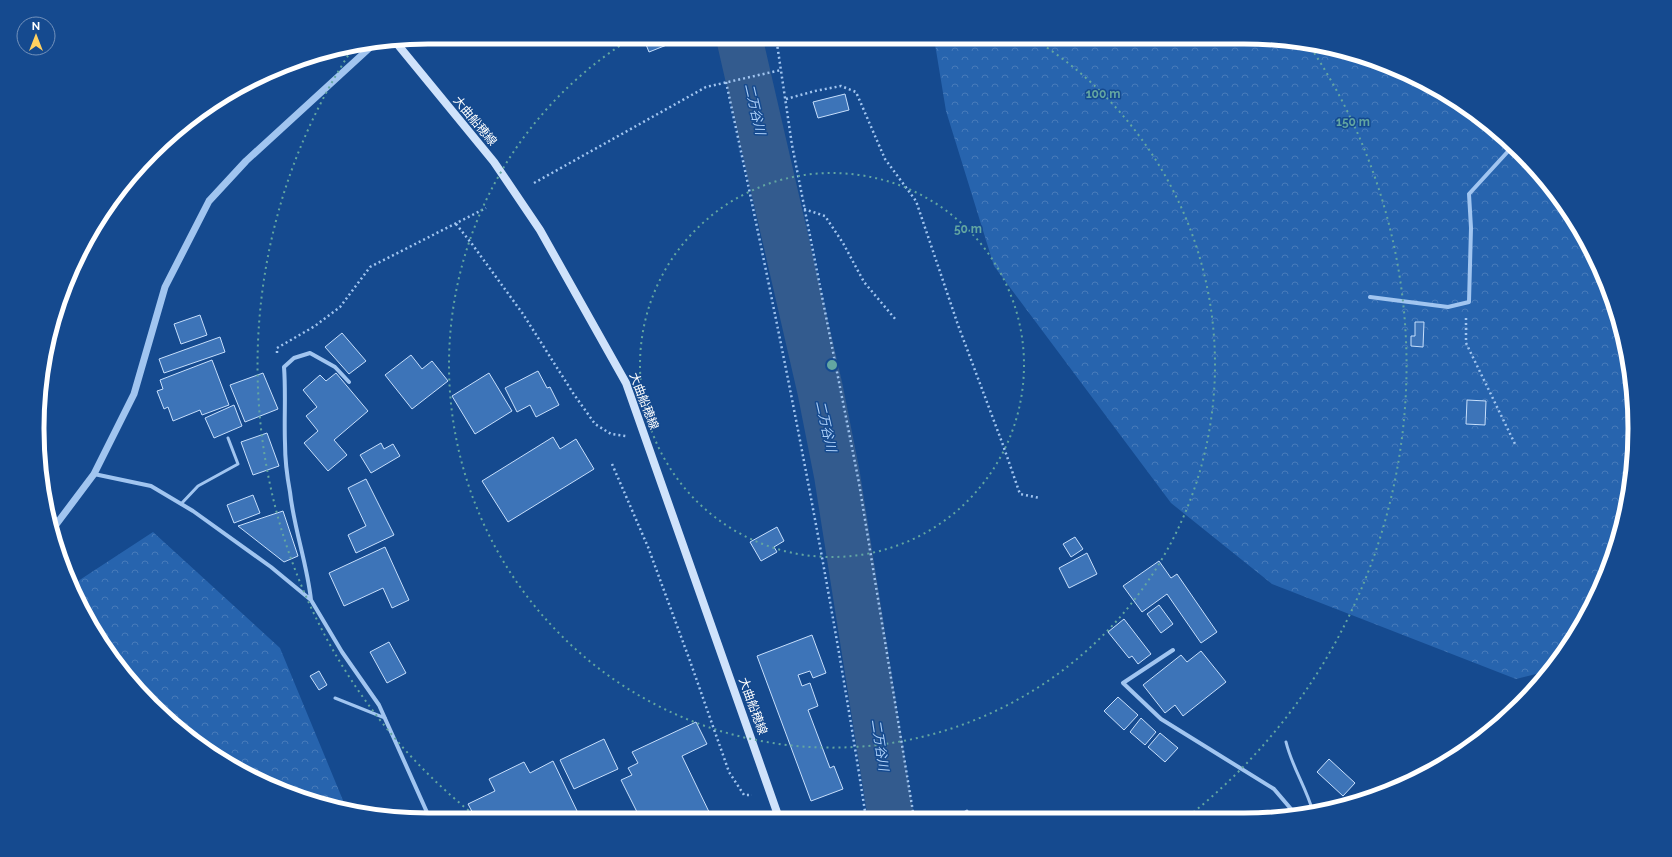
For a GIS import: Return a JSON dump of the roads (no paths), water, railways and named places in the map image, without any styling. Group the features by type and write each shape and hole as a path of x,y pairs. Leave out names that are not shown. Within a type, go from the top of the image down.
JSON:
{"main road":[{"name":"大曲船穂線","path":"398,45 494,162 540,230 626,383 777,813"}],"street":[{"path":"56,524 94,474 134,394 165,288 209,201 246,161 369,48"},
{"path":"1370,297 1448,307 1469,302 1471,228 1469,194 1508,150"},
{"path":"311,600 308,577 295,525 290,492 285,444 286,390 284,367 294,358 310,353 335,367 349,382"},
{"path":"94,474 151,486 181,504 271,567 311,600 342,652 379,705 427,813"},
{"path":"1173,650 1123,684 1161,719 1274,789 1292,810"}],"lane":[{"path":"181,504 198,486 238,464 228,438"},
{"path":"335,698 385,718"},
{"path":"1286,742 1289,756 1309,798 1312,807"}],"waterway":[{"name":"二万谷川","path":"741,44 820,389 837,475 890,813"}]}
